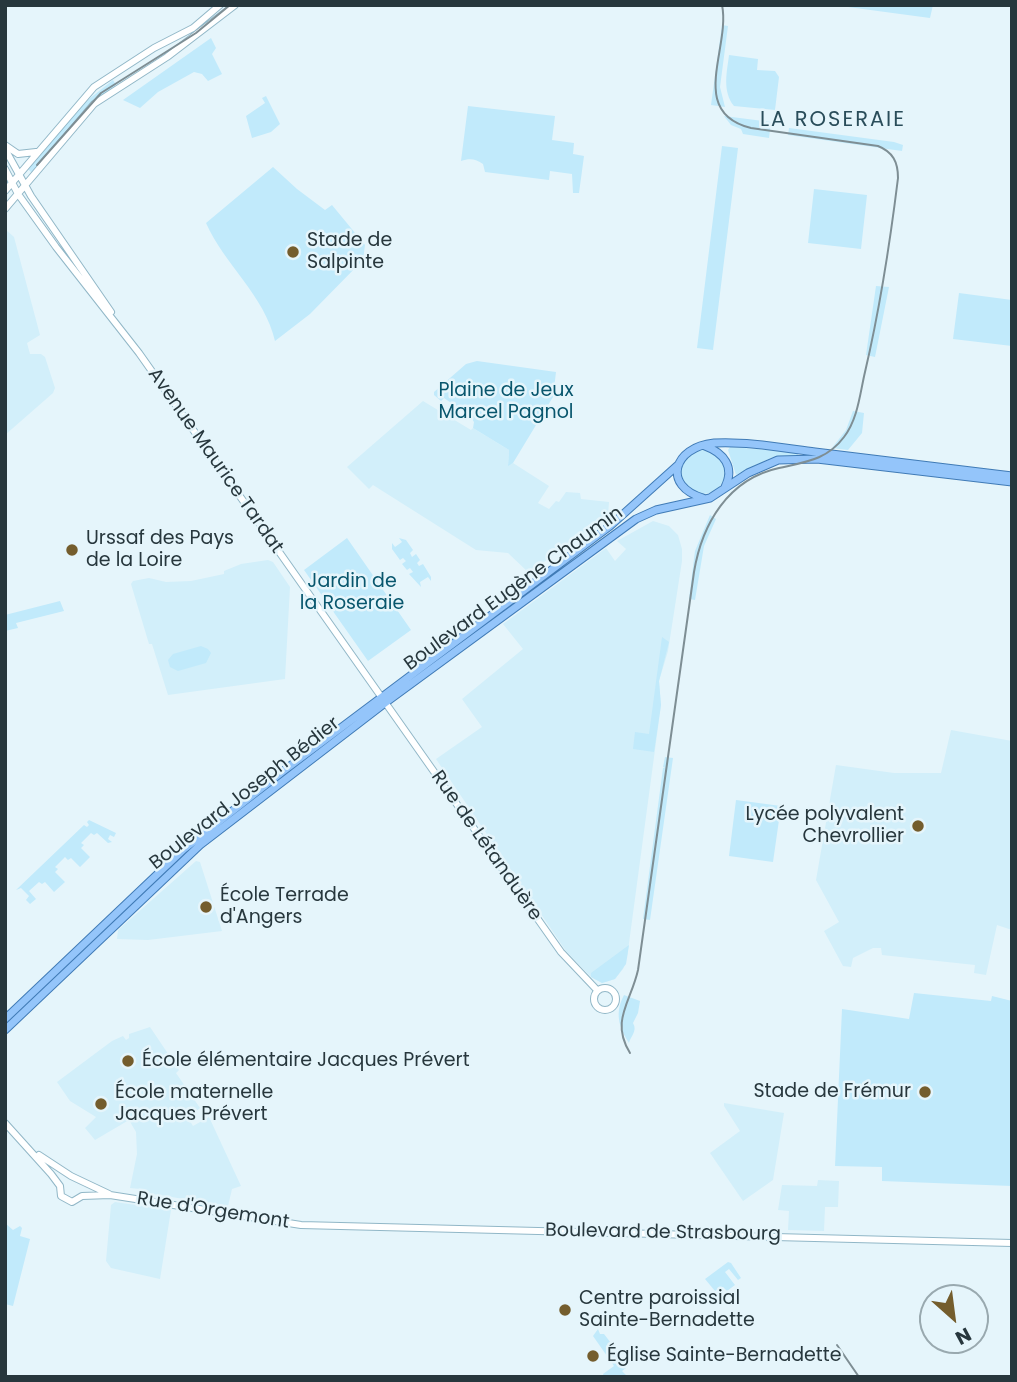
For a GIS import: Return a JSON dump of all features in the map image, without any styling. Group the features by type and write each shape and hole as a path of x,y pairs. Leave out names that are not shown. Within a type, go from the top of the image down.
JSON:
{"main road":[{"path":"1012,476 804,450 724,443 703,445 687,452 679,464 679,481 691,494 707,499 754,469 778,460 795,458 1012,482"},
{"path":"703,445 719,453 730,466 729,478 723,490"},
{"name":"Boulevard Eugène Chaumin","path":"383,700 610,526 679,464"},
{"name":"Boulevard Eugène Chaumin","path":"383,700 636,519 656,510 707,499"},
{"name":"Boulevard Joseph Bédier","path":"5,1019 184,849 383,700"},
{"name":"Boulevard Joseph Bédier","path":"5,1030 184,859 383,700"}],"street":[{"path":"5,191 94,87 192,27 220,5"},
{"path":"5,209 94,104 198,35 235,5"},
{"path":"5,147 18,154 38,152"},
{"name":"Avenue Maurice Tardat","path":"5,147 18,175 21,190 70,266 121,328 383,700"},
{"name":"Avenue Maurice Tardat","path":"5,169 11,183 21,190"},
{"name":"Rue de Létanduère","path":"383,700 561,952 597,990"},
{"name":"Rue d'Orgemont","path":"5,1123 32,1150 60,1186 60,1194 66,1200 75,1201 82,1196 110,1195 288,1223 315,1224"},
{"name":"Rue d'Orgemont","path":"32,1150 71,1176 110,1195"},
{"path":"60,1186 64,1179 71,1176"},
{"path":"82,1181 85,1188 82,1196"},
{"name":"Boulevard de Strasbourg","path":"315,1224 1012,1242"}],"shaded area":[{"path":"5,229 14,237 40,335 27,343 30,354 41,354 45,357 55,388 53,393 5,435"},
{"path":"423,401 509,450 508,465 513,463 549,486 538,503 549,509 556,501 559,502 566,492 580,493 581,499 609,502 608,515 529,573 508,553 476,550 373,485 369,489 347,467"},
{"path":"653,521 669,526 678,535 682,561 668,651 659,681 661,705 627,958 615,979 602,983 591,977 566,951 436,759 482,727 462,699 523,649 503,624 606,548 615,561 626,549 617,541"},
{"path":"268,560 273,562 290,587 285,679 168,695 152,644 149,644 131,584 133,581 149,578 166,582 191,581 224,574 224,571 241,564"},
{"name":"Lycée polyvalent Chevrollier","path":"951,730 1012,741 1012,930 997,925 986,975 974,973 975,965 882,955 881,948 873,948 853,958 851,967 843,966 824,931 839,922 816,880 836,765 894,773 941,773"},
{"path":"196,861 200,862 222,931 148,940 117,939 118,930"},
{"path":"150,1027 200,1108 188,1118 193,1126 209,1117 241,1186 232,1189 228,1206 140,1192 140,1189 130,1188 137,1154 136,1132 129,1120 95,1140 85,1128 96,1117 70,1101 57,1082 112,1041 123,1036 126,1040 129,1034"},
{"path":"724,1103 784,1113 773,1180 743,1201 710,1153 740,1131"},
{"path":"818,1180 839,1181 838,1207 825,1207 824,1231 788,1230 789,1211 778,1210 782,1185 817,1186"},
{"path":"115,1202 171,1210 160,1279 111,1268 106,1261 111,1205"}],"green space":[{"path":"833,5 933,5 930,18"},
{"path":"722,25 728,26 720,87 725,107 711,105"},
{"path":"211,38 216,48 212,54 222,74 208,81 202,74 194,72 158,92 140,108 123,100"},
{"path":"729,55 758,59 757,70 775,71 779,77 775,110 734,106 727,88"},
{"path":"113,80 116,85 89,106 32,173 28,169 84,103"},
{"path":"266,96 280,124 271,132 252,138 246,116 265,103 262,98"},
{"path":"468,106 555,116 552,140 574,143 573,154 584,156 579,193 573,193 572,174 550,171 549,180 485,172 483,164 478,161 461,161"},
{"path":"724,116 771,122 769,138 743,134 741,129 731,125"},
{"path":"789,128 894,142 903,145 902,151 788,135"},
{"path":"722,146 738,148 713,350 697,348"},
{"name":"Stade de Salpinte","path":"273,167 325,210 332,205 365,245 363,260 310,314 275,341 263,309 206,223"},
{"path":"814,189 867,195 861,249 808,243"},
{"path":"876,286 889,287 875,357 866,355"},
{"path":"959,293 1012,300 1012,346 953,339"},
{"name":"Plaine de Jeux Marcel Pagnol","path":"477,361 556,372 553,397 513,463 508,466 509,450 473,428 474,422 470,416 444,398 441,401 434,395 434,392 466,364"},
{"path":"853,411 864,413 862,433 848,450 832,448 846,430"},
{"path":"730,447 798,452 798,455 771,458 736,475 728,450"},
{"path":"703,450 719,456 725,472 719,488 703,494 687,488 681,472 687,456"},
{"path":"710,515 716,519 704,546 695,600 689,599 695,551"},
{"name":"Jardin de la Roseraie","path":"347,538 411,630 368,661 304,570"},
{"path":"399,538 406,540 413,550 410,553 412,557 416,554 420,560 417,563 419,566 423,564 431,577 431,581 428,577 420,582 421,587 409,574 413,572 410,568 407,570 402,564 406,561 403,558 400,560 392,549 392,543 395,547 402,542"},
{"path":"60,601 64,611 16,623 18,628 5,631 5,615"},
{"path":"662,637 669,642 659,681 661,705 654,752 633,749 635,732 649,734"},
{"path":"201,646 211,653 206,663 178,671 170,667 168,660 173,654"},
{"path":"665,757 673,758 650,920 643,919"},
{"path":"736,800 781,806 773,862 729,856"},
{"path":"89,820 116,833 108,839 112,842 108,843 97,833 91,833 81,843 84,845 81,848 90,857 80,867 71,858 68,860 65,857 55,867 58,869 55,872 65,882 54,892 45,882 39,882 29,891 36,899 30,904 26,900 29,896 21,888 16,890 84,825 87,827"},
{"path":"629,945 626,964 615,979 602,983 591,977 591,973"},
{"name":"Stade de Frémur","path":"914,993 991,1001 992,996 1012,1001 1012,1186 882,1181 882,1167 835,1166 842,1009 909,1019"},
{"path":"624,995 640,1001 629,1043 619,1019 619,1007"},
{"path":"5,1223 13,1230 20,1226 20,1236 30,1239 13,1306 5,1304"},
{"path":"728,1262 741,1278 738,1280 729,1269 725,1272 735,1285 727,1291 723,1287 715,1291 705,1279"},
{"path":"598,1329 624,1360 626,1368 622,1371 628,1377 604,1377 603,1374 614,1366 593,1336"}],"tram line":[{"path":"37,165 101,93 196,33 230,5"},
{"path":"630,1053 624,1042 622,1021 638,970 694,572 703,537 720,506 745,482 761,474 823,455 837,445 849,430 858,406 875,324 898,178 894,158 878,146 751,128 732,120 721,108 716,93 723,22 722,5"},
{"path":"837,1345 859,1377"}],"place":[{"name":"Stade de Salpinte","path":"293,252"},
{"name":"Urssaf des Pays de la Loire","path":"72,550"},
{"name":"Lycée polyvalent Chevrollier","path":"918,826"},
{"name":"École Terrade d'Angers","path":"206,907"},
{"name":"École élémentaire Jacques Prévert","path":"128,1061"},
{"name":"Stade de Frémur","path":"925,1092"},
{"name":"École maternelle Jacques Prévert","path":"101,1104"},
{"name":"Centre paroissial Sainte-Bernadette","path":"565,1310"},
{"name":"Église Sainte-Bernadette","path":"593,1356"}],"district":[{"name":"LA ROSERAIE","path":"833,121"}]}
